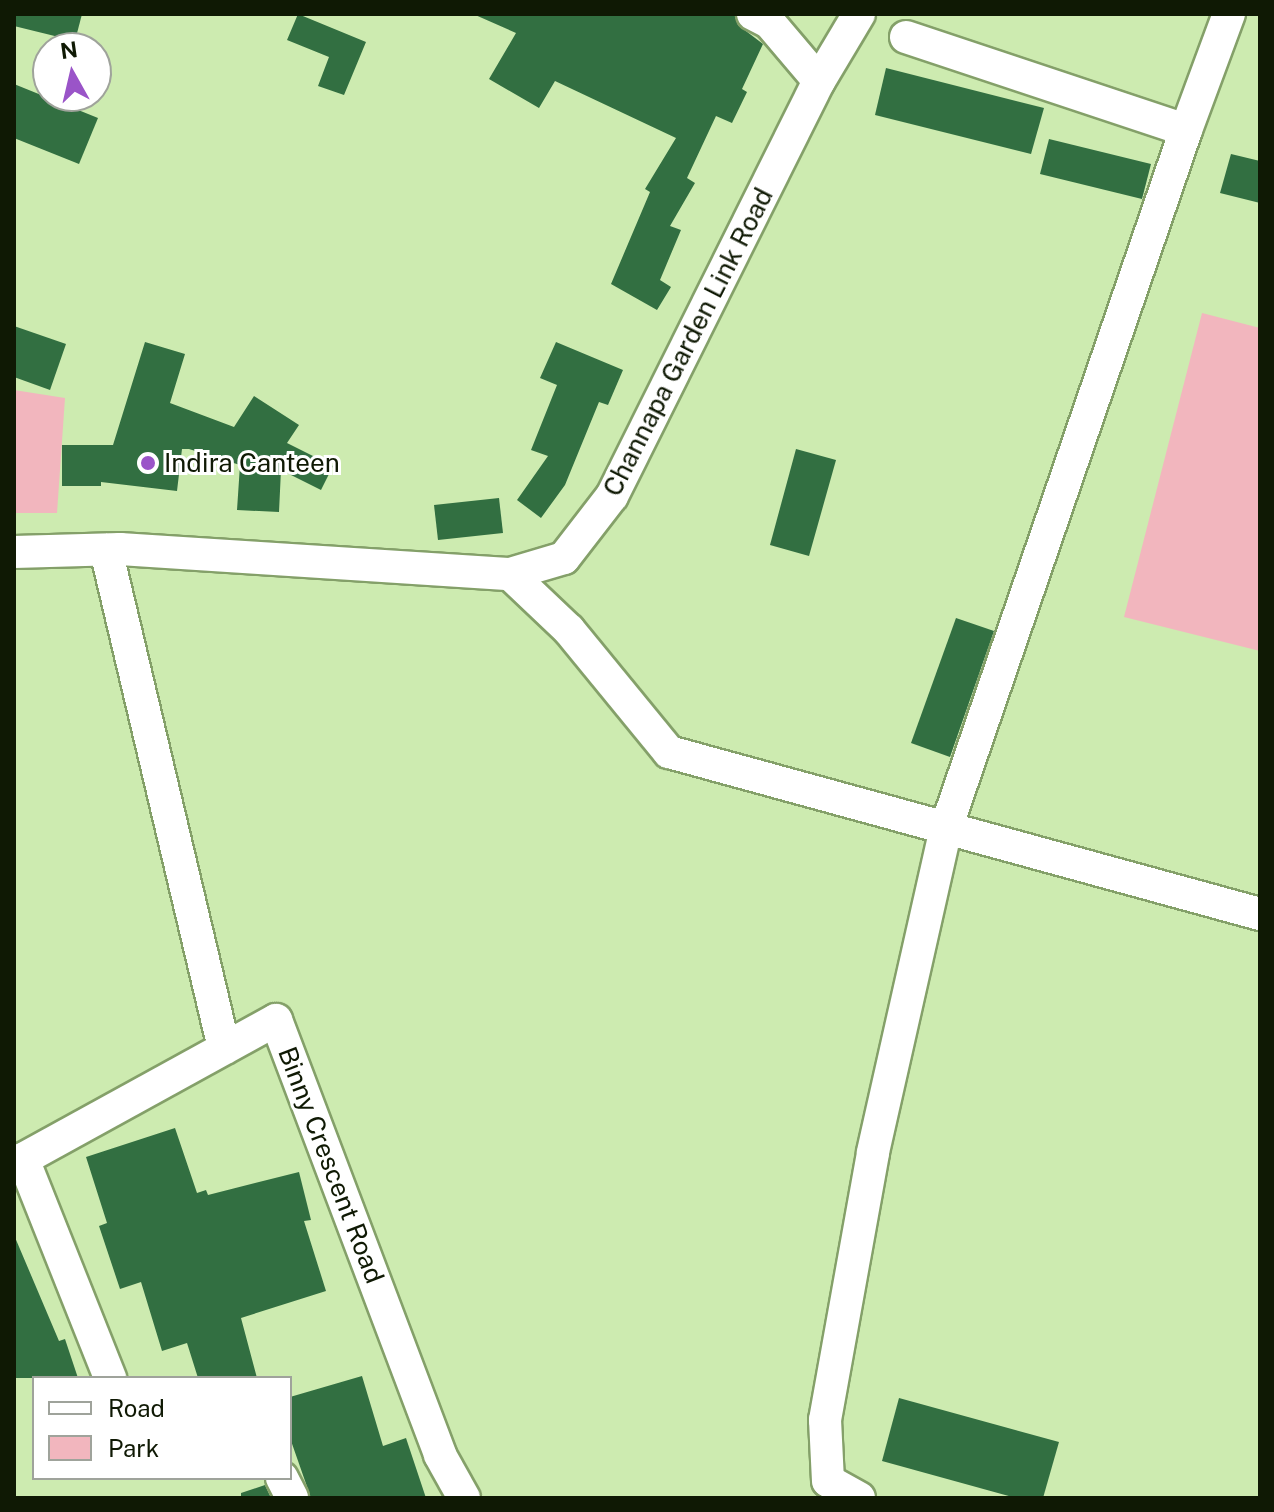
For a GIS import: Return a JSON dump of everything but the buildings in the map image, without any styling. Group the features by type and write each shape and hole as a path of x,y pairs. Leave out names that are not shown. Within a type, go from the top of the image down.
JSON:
{"street":[{"path":"753,14 769,22 819,81"},
{"name":"Channapa Garden Link Road","path":"14,552 106,550 510,574 564,558 612,496 819,81 859,14"},
{"path":"859,1498 828,1481 825,1420 873,1152 946,828 1186,130 1229,14"},
{"path":"906,37 1186,130"},
{"path":"106,550 224,1048"},
{"path":"510,574 569,630 669,752 1260,914"},
{"name":"Binny Crescent Road","path":"19,1161 276,1020 440,1455 464,1498"},
{"path":"19,1161 109,1376"},
{"path":"283,1480 292,1498"}],"green space":[{"path":"1202,313 1260,328 1260,651 1124,617"},
{"path":"14,390 65,398 57,513 14,513"}],"place":[{"name":"Indira Canteen","path":"148,463"}]}
